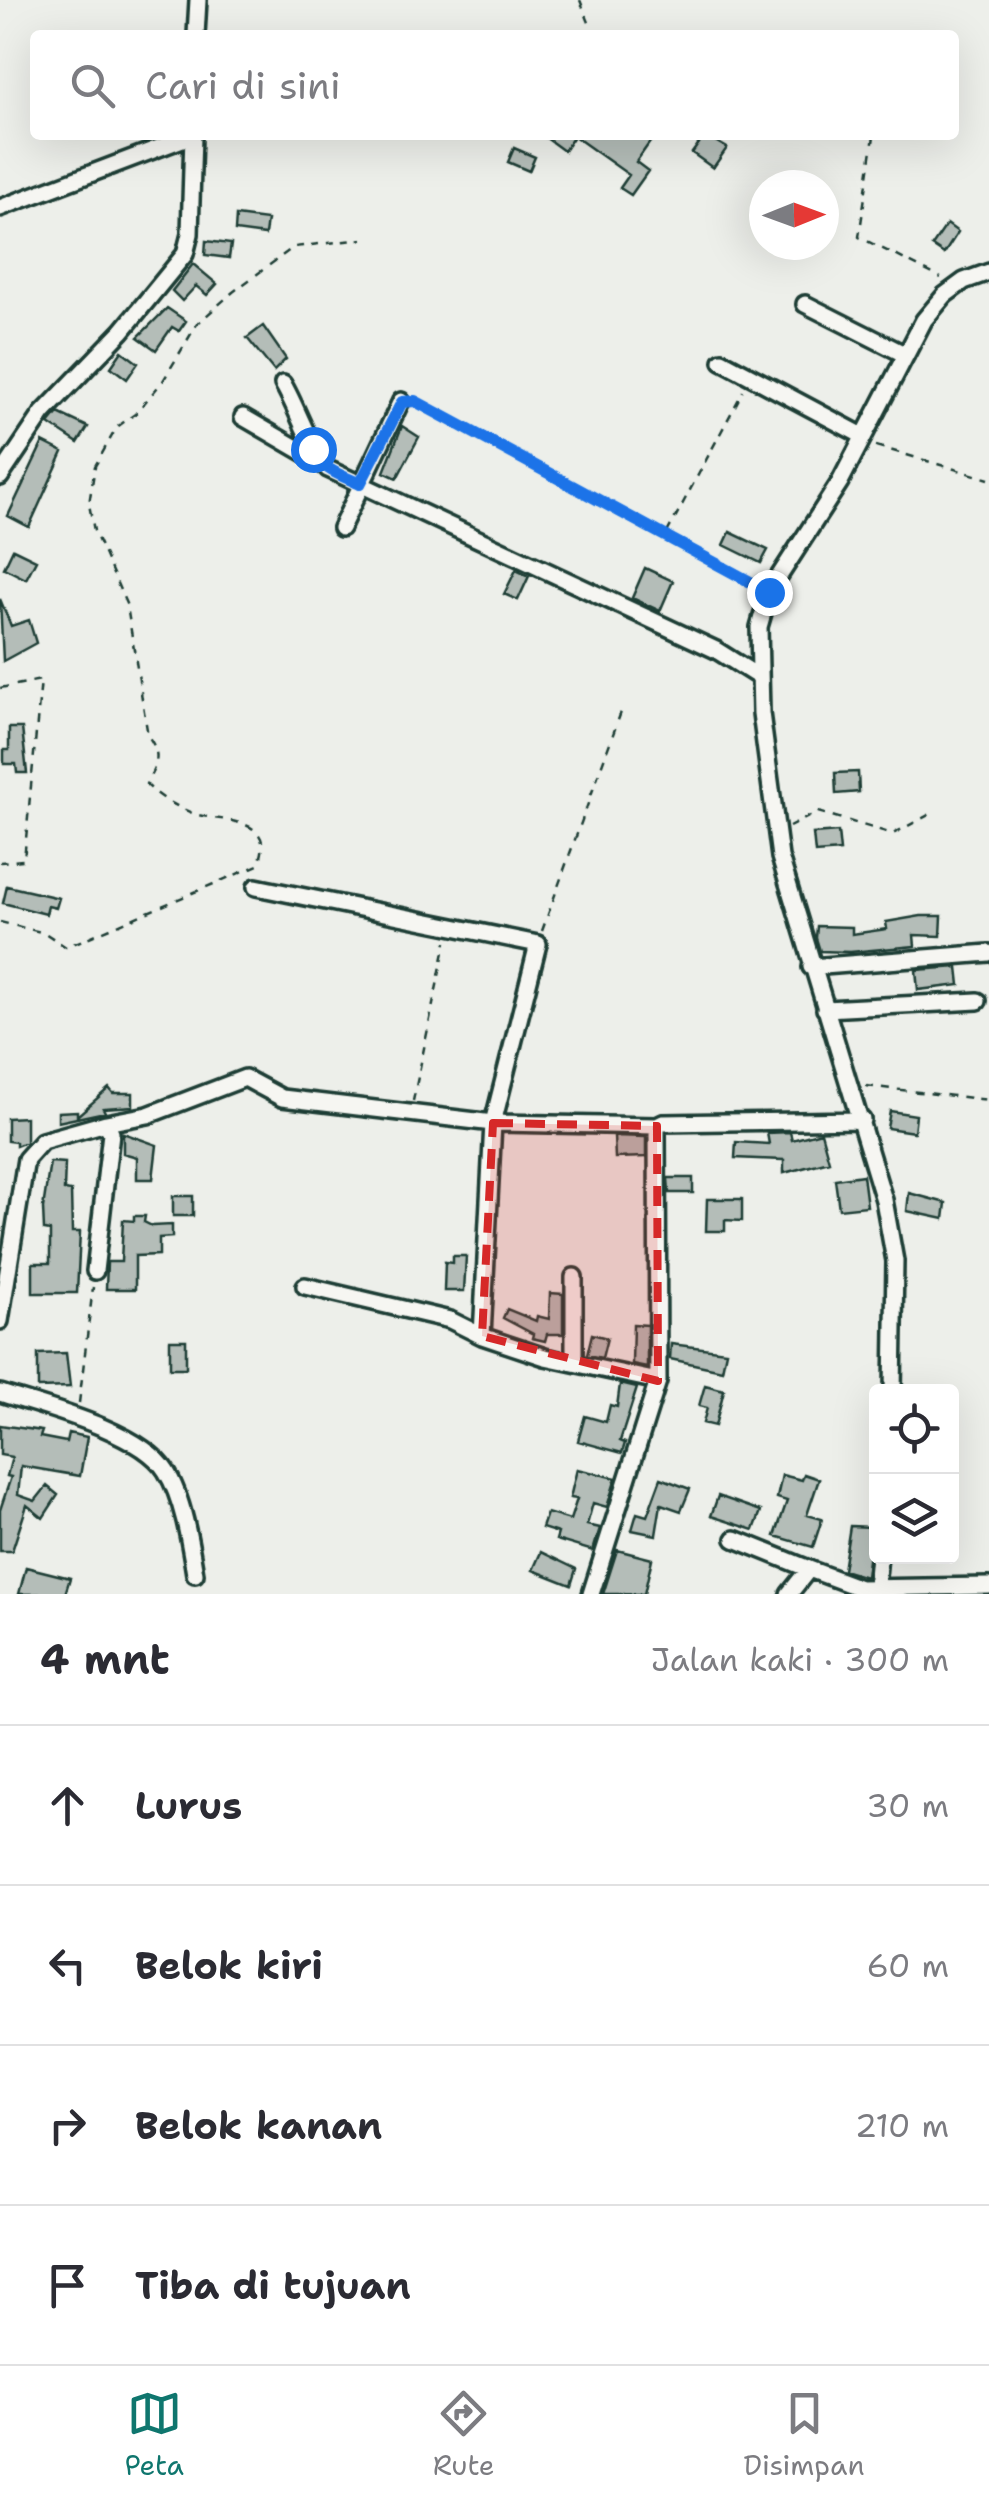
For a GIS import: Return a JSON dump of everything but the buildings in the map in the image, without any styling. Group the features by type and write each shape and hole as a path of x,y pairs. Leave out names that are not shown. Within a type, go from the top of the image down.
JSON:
{"street":[{"path":"196,30 198,0"},
{"path":"0,208 181,140"},
{"path":"2,466 43,414 159,289 185,254 190,234 194,140"},
{"path":"893,1384 895,1261 862,1120 811,967 776,832 760,676 759,627 769,592 840,482 933,306 957,286 989,272"},
{"path":"805,304 906,355"},
{"path":"722,361 862,439"},
{"path":"283,384 304,421 317,460"},
{"path":"340,528 402,402"},
{"path":"242,418 360,484 716,650 760,676"},
{"path":"256,887 538,944 494,1123 482,1336"},
{"path":"811,967 989,953"},
{"path":"825,1009 978,1001"},
{"path":"0,1322 26,1159 42,1142 189,1102 245,1078 282,1098 494,1123 657,1126 862,1120"},
{"path":"95,1271 111,1133 106,1124"},
{"path":"591,1594 658,1381 657,1126"},
{"path":"574,1277 574,1362"},
{"path":"304,1286 450,1320 482,1336 658,1381"},
{"path":"0,1393 77,1418 139,1446 164,1467 195,1574"},
{"path":"735,1540 860,1588 989,1586"},
{"path":"876,1588 878,1564"},
{"path":"789,1594 809,1569"}],"path":[{"path":"580,0 592,30"},
{"path":"873,140 859,237 957,286"},
{"path":"0,922 45,933 66,947 258,865 263,853 260,838 240,820 193,814 181,805 162,801 146,784 158,763 157,748 148,736 127,606 94,531 89,504 95,466 117,427 135,414 162,381 197,324 232,292 294,246 363,239"},
{"path":"667,533 751,376"},
{"path":"402,402 415,401 667,533 769,592"},
{"path":"862,439 989,479"},
{"path":"0,688 41,680 24,860 0,862"},
{"path":"538,944 621,712"},
{"path":"776,832 818,812 892,834 934,812"},
{"path":"410,1116 450,926"},
{"path":"849,1084 989,1100"},
{"path":"77,1418 95,1271"}],"highlighted area":[{"path":"493,1123 657,1126 658,1381 482,1336"}],"route":[{"path":"313,449 317,460 360,484 402,402 415,401 667,533 769,592"}]}
